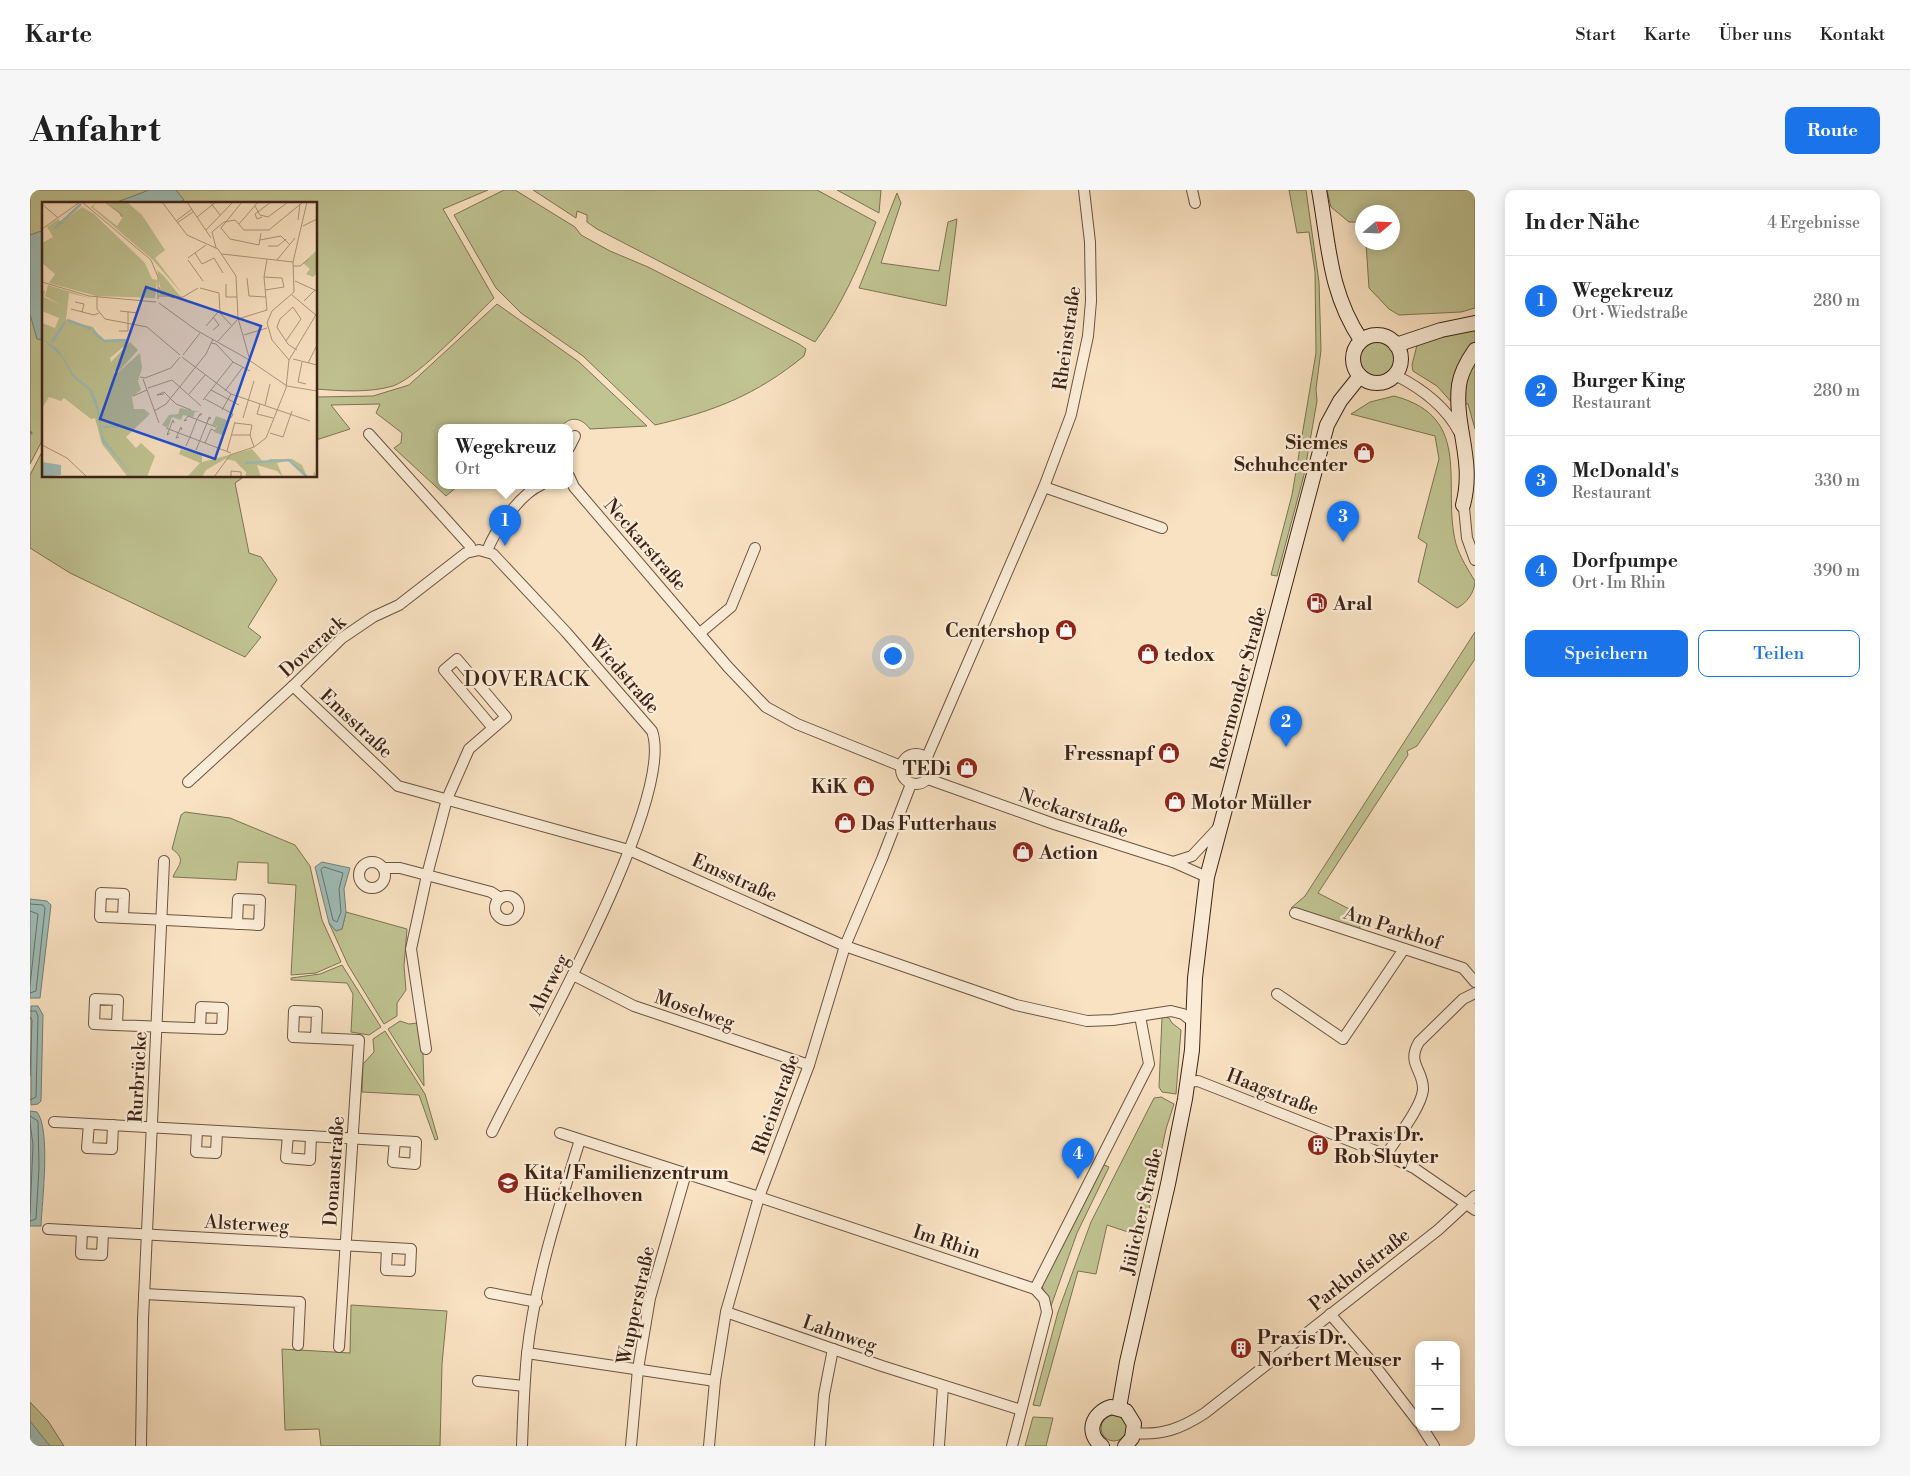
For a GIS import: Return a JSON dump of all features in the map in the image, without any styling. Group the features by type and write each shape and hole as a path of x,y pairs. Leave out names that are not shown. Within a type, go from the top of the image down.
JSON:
{"main road":[{"path":"1319,190 1334,283 1343,310 1361,340"},
{"path":"1396,345 1406,340 1441,330 1475,323"},
{"path":"1376,335 1384,336 1396,345 1401,360 1395,375 1389,380 1374,383 1360,376 1353,362 1356,346 1361,340 1376,335"},
{"path":"1463,505 1472,490 1472,458 1460,407 1459,385 1465,364 1475,350"},
{"name":"Roermonder Straße","path":"1193,1022 1195,978 1207,878 1219,826 1328,425 1340,400 1360,376"},
{"name":"Jülicher Straße","path":"1119,1408 1122,1382 1168,1184 1188,1082 1193,1022"},
{"path":"1102,1446 1094,1438 1092,1422 1103,1410 1119,1408 1131,1417 1134,1424 1134,1433 1124,1446"}],"street":[{"name":"Rheinstraße","path":"928,779 932,769 926,757 1044,487 1071,416 1088,336 1092,282 1084,190"},
{"path":"1192,190 1195,202"},
{"path":"1395,375 1428,395 1441,407 1459,431 1464,467 1463,505 1467,538 1475,560"},
{"path":"368,434 470,546 471,551 487,551 494,535 515,508 534,489"},
{"path":"573,441 576,436"},
{"name":"Neckarstraße","path":"573,485 766,707 797,724 901,766"},
{"path":"1044,487 1162,528"},
{"path":"700,633 731,607 754,548"},
{"name":"Doverack","path":"188,782 293,686 342,638 373,617 399,605 471,551"},
{"name":"Wiedstraße","path":"487,551 493,554 566,632 652,731 655,740 656,758 652,779 629,850"},
{"path":"426,1049 411,949 427,875 447,799 469,749 506,717 457,659 444,670 493,728"},
{"name":"Emsstraße","path":"293,686 398,786 629,850 845,946 1025,1007 1087,1021 1113,1020 1171,1012 1183,1014 1193,1022"},
{"path":"926,757 913,754 901,766 902,777 911,784 917,785 928,779"},
{"name":"Neckarstraße","path":"928,779 1063,827 1173,862 1207,878"},
{"name":"Rheinstraße","path":"709,1446 726,1312 759,1196 809,1065 845,946 911,784"},
{"path":"1173,862 1192,856 1219,826"},
{"name":"Ahrweg","path":"492,1132 573,975 629,850"},
{"name":"Rurbrücke","path":"141,1446 144,1294 164,861"},
{"path":"384,868 400,868 490,892 500,898"},
{"name":"Am Parkhof","path":"1294,913 1464,968 1475,982"},
{"path":"123,918 237,924"},
{"path":"1277,994 1343,1039 1404,950"},
{"name":"Moselweg","path":"573,975 634,1006 809,1065"},
{"path":"1386,1155 1421,1099 1423,1088 1413,1056 1415,1049 1419,1042 1463,999 1475,993"},
{"path":"1012,1446 1047,1312 1044,1299 1035,1289 1149,1064 1140,1016"},
{"path":"116,1025 200,1028"},
{"name":"Donaustraße","path":"316,1038 359,1040 354,1128 351,1138 339,1347"},
{"name":"Haagstraße","path":"1188,1082 1198,1081 1386,1155 1414,1168 1473,1203"},
{"path":"54,1122 395,1141"},
{"path":"88,1124 88,1148 104,1149 112,1149 113,1125"},
{"path":"197,1130 196,1152 216,1153 217,1131"},
{"name":"Im Rhin","path":"560,1133 759,1196 1035,1289"},
{"path":"288,1135 286,1158 310,1160 311,1136"},
{"path":"522,1446 527,1353 553,1225 580,1140"},
{"name":"Wupperstraße","path":"631,1446 638,1369 650,1298 686,1173"},
{"name":"Parkhofstraße","path":"1134,1433 1148,1435 1169,1432 1191,1422 1473,1203"},
{"name":"Alsterweg","path":"48,1229 387,1248"},
{"path":"82,1231 81,1254 102,1255 103,1232"},
{"path":"490,1292 537,1302"},
{"path":"144,1294 300,1302 298,1345"},
{"name":"Lahnweg","path":"726,1312 943,1386 1021,1410"},
{"path":"1330,1314 1376,1367 1415,1418"},
{"path":"820,1446 824,1395 833,1349"},
{"path":"527,1353 716,1381"},
{"path":"478,1381 524,1386"},
{"path":"939,1446 943,1386"},
{"path":"1425,1431 1434,1446"}],"green space":[{"path":"30,190 488,190 443,209 494,298 431,360 417,371 393,386 365,391 318,389 318,202 42,202 42,441 30,464"},
{"path":"504,190 515,190 575,227 581,235 610,251 648,267 799,344 806,349 804,356 769,381 734,400 697,414 655,425 583,356 521,313 496,288 454,215"},
{"path":"533,190 817,190 876,222 850,284 834,314 815,342 597,229 587,222 587,215 577,211 576,218"},
{"path":"837,190 881,190 879,213"},
{"path":"1289,190 1306,190 1319,282 1321,350 1316,389 1317,401 1304,475 1277,576 1271,575 1292,495 1316,353 1315,272 1309,232 1297,233"},
{"path":"1327,190 1475,190 1475,308 1461,312 1399,315 1389,309 1369,288 1366,250 1400,250 1400,205 1355,205 1355,222 1349,222 1331,207"},
{"path":"897,193 901,203 881,263 939,271 948,222 957,219 946,306 859,288"},
{"path":"497,304 579,362 647,426 590,429 583,422 576,419 572,419 564,424 438,424 438,489 394,448 401,443 402,433 376,413 380,404 331,405 350,429 318,439 318,397 373,396 409,385"},
{"path":"1475,329 1475,342 1466,354 1454,405 1437,386 1413,371 1412,365 1417,345"},
{"path":"1377,341 1389,347 1395,359 1389,371 1377,377 1365,371 1359,359 1365,347"},
{"path":"1475,356 1475,429 1468,404 1463,403 1465,376"},
{"path":"1394,396 1419,406 1436,420 1445,437 1450,456 1452,522 1456,544 1462,559 1475,581 1469,597 1464,604 1457,608 1418,582 1427,544 1418,538 1439,459 1435,436 1351,414 1370,402"},
{"path":"42,452 42,478 242,478 235,483 249,553 261,557 277,580 248,627 261,637 245,657 70,573 30,548 30,475"},
{"path":"438,489 454,489 446,496"},
{"path":"1475,632 1475,659 1417,746 1407,751 1408,755 1318,893 1363,916 1359,930 1291,908 1305,896"},
{"path":"185,812 230,818 295,845 310,866 322,920 341,962 316,973 291,975 296,885 268,883 268,863 238,862 236,880 173,877 180,860 177,853 172,849 181,815"},
{"path":"346,912 407,929 404,966 406,990 397,1003 397,1016 384,1024 348,965 329,923 336,931 342,929"},
{"path":"342,965 381,1027 369,1035 351,1032 353,994 347,983 291,980 291,978 320,974"},
{"path":"1162,1017 1169,1018 1181,1030 1176,1094 1162,1092 1159,1087"},
{"path":"400,1021 409,1024 417,1023 423,1054 424,1086 388,1029"},
{"path":"385,1031 425,1094 438,1139 435,1140 419,1095 362,1092 363,1064 374,1052 373,1039"},
{"path":"1161,1097 1174,1104 1166,1129 1143,1237 1107,1225 1096,1274 1078,1271 1040,1406 1033,1405 1058,1312 1091,1222 1154,1098"},
{"path":"1102,1164 1109,1167 1077,1233 1050,1309 1041,1283"},
{"path":"351,1305 447,1311 442,1364 440,1446 321,1446 319,1429 285,1430 282,1349 350,1353"},
{"path":"30,1402 48,1421 64,1446 30,1446"},
{"path":"1114,1415 1123,1419 1127,1428 1123,1437 1114,1441 1105,1437 1101,1428 1105,1419"},
{"path":"1033,1417 1053,1418 1046,1446 1025,1446"}],"water":[{"path":"149,190 176,190 184,200 180,202 117,202"},
{"path":"42,231 42,340 37,339 30,314 30,235"},
{"path":"322,862 350,868 344,889 346,912 342,929 336,931 329,923 315,867"},
{"path":"30,899 47,901 51,905 40,998 30,998"},
{"path":"31,1006 38,1006 43,1015 41,1101 38,1104 31,1105"},
{"path":"30,1111 37,1112 44,1134 45,1166 41,1226 30,1226"},
{"path":"30,1421 50,1446 30,1446"}],"place":[{"name":"Siemes Schuhcenter","path":"1364,453"},
{"name":"McDonald's","path":"1343,542"},
{"name":"Wegekreuz","path":"505,546"},
{"name":"Aral","path":"1317,603"},
{"name":"Centershop","path":"1066,630"},
{"name":"tedox","path":"1148,654"},
{"name":"Burger King","path":"1286,747"},
{"name":"Fressnapf","path":"1169,753"},
{"name":"TEDi","path":"967,768"},
{"name":"KiK","path":"864,786"},
{"name":"Motor Müller","path":"1175,802"},
{"name":"Das Futterhaus","path":"845,823"},
{"name":"Action","path":"1023,852"},
{"name":"Praxis Dr. Rob Sluyter","path":"1318,1145"},
{"name":"Dorfpumpe","path":"1078,1179"},
{"name":"Kita / Familienzentrum Hückelhoven","path":"508,1183"},
{"name":"Praxis Dr. Norbert Meuser","path":"1241,1348"}],"district":[{"name":"DOVERACK","path":"527,679"}]}
